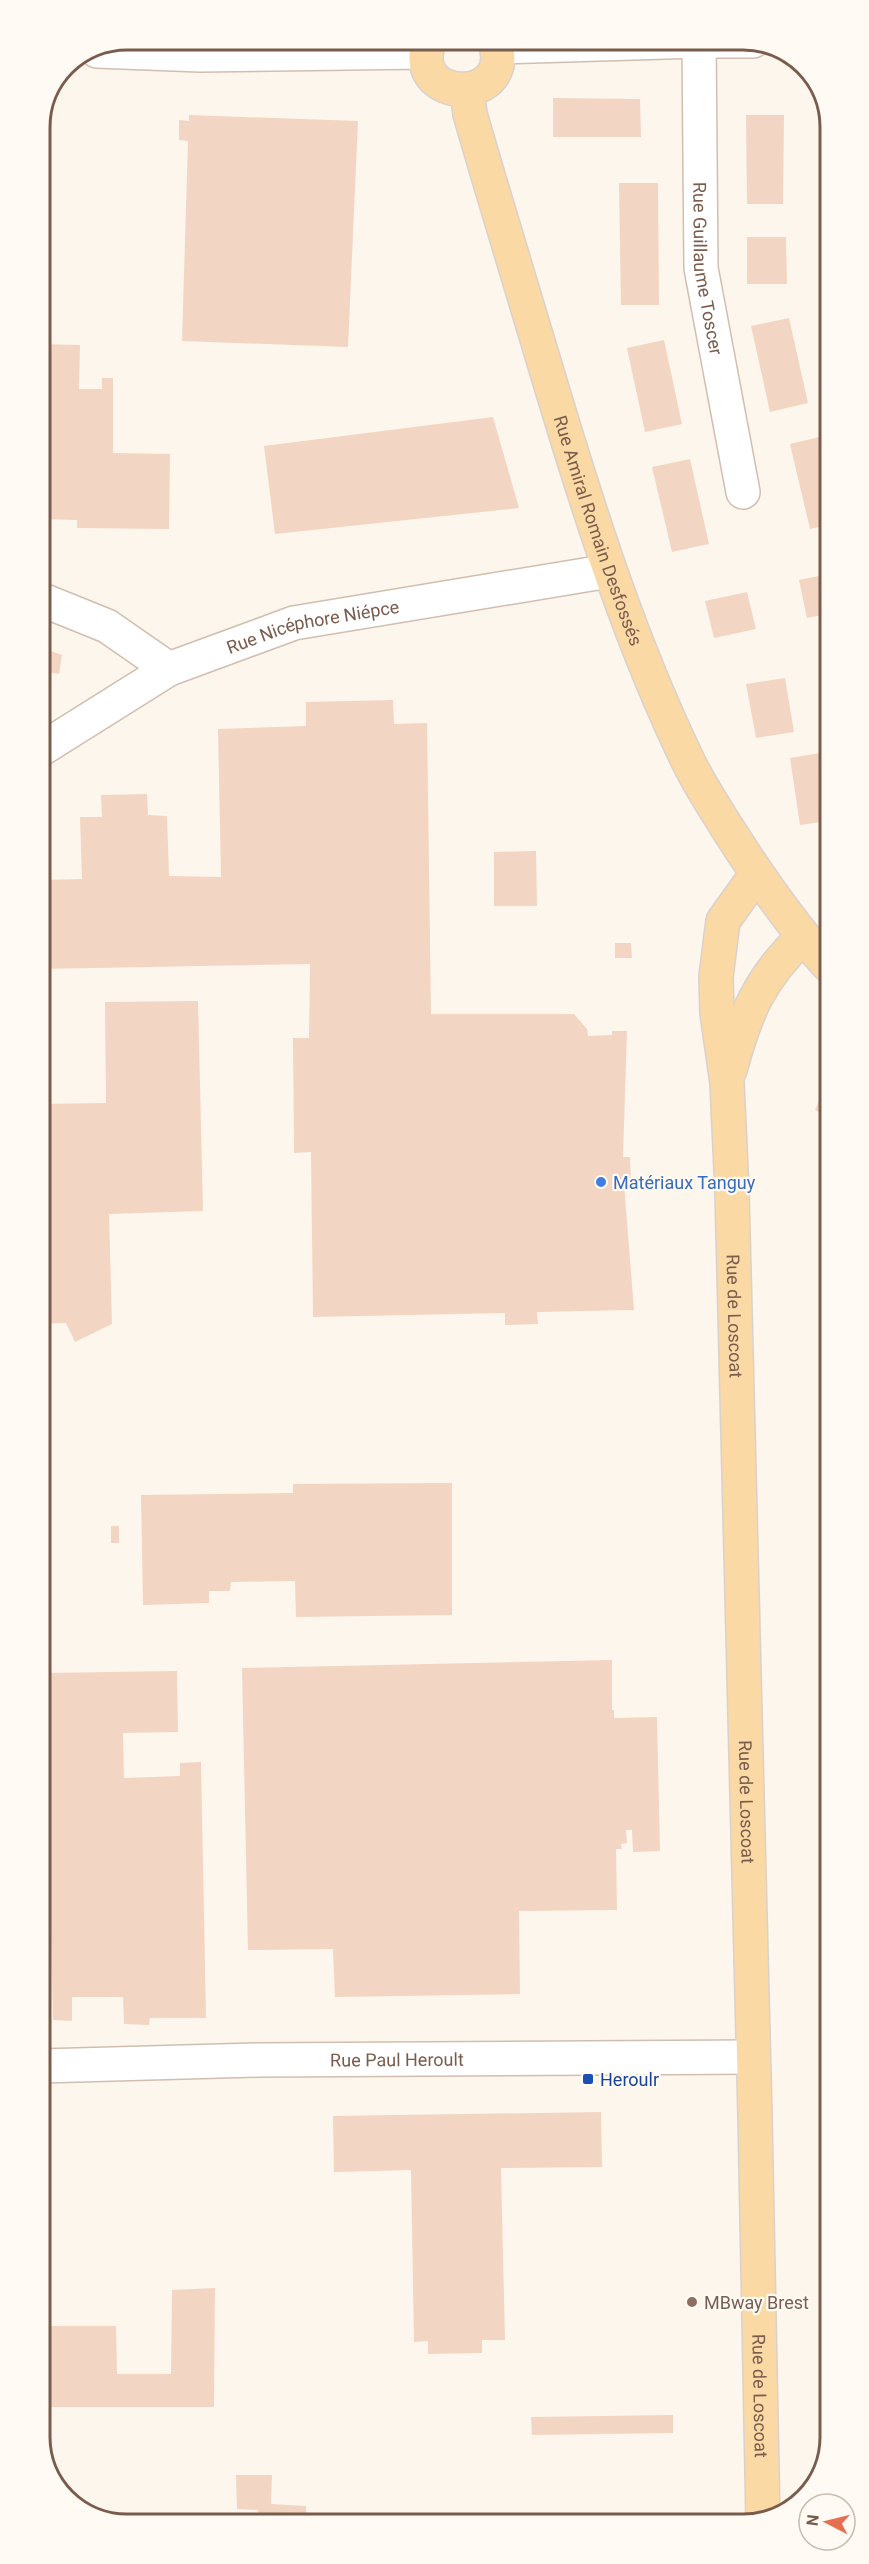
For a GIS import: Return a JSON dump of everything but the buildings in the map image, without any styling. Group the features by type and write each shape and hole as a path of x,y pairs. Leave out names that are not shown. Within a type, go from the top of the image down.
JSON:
{"main road":[{"path":"428,50 430,73 437,81 446,87 467,91 477,88 491,75 498,57 497,50"},
{"name":"Rue Amiral Romain Desfossés","path":"467,91 470,114 478,143 585,500 609,571 648,670 688,763 756,875 820,956"},
{"name":"Rue de Loscoat","path":"756,875 723,921 716,977 717,1013 727,1083 735,1326 763,2512"},
{"name":"Rue de Loscoat","path":"727,1083 741,1028 768,975 803,937"}],"street":[{"name":"Rue Guillaume Toscer","path":"699,50 701,268 743,492"},
{"name":"Rue Nicéphore Niépce","path":"50,744 169,669 294,622 609,571"},
{"path":"50,603 107,626 169,669"},
{"name":"Rue Paul Heroult","path":"50,2066 259,2060 753,2057"}],"place":[{"name":"Matériaux Tanguy","path":"601,1182"},
{"name":"Heroulr","path":"588,2079"},
{"name":"MBway Brest","path":"692,2302"}]}
